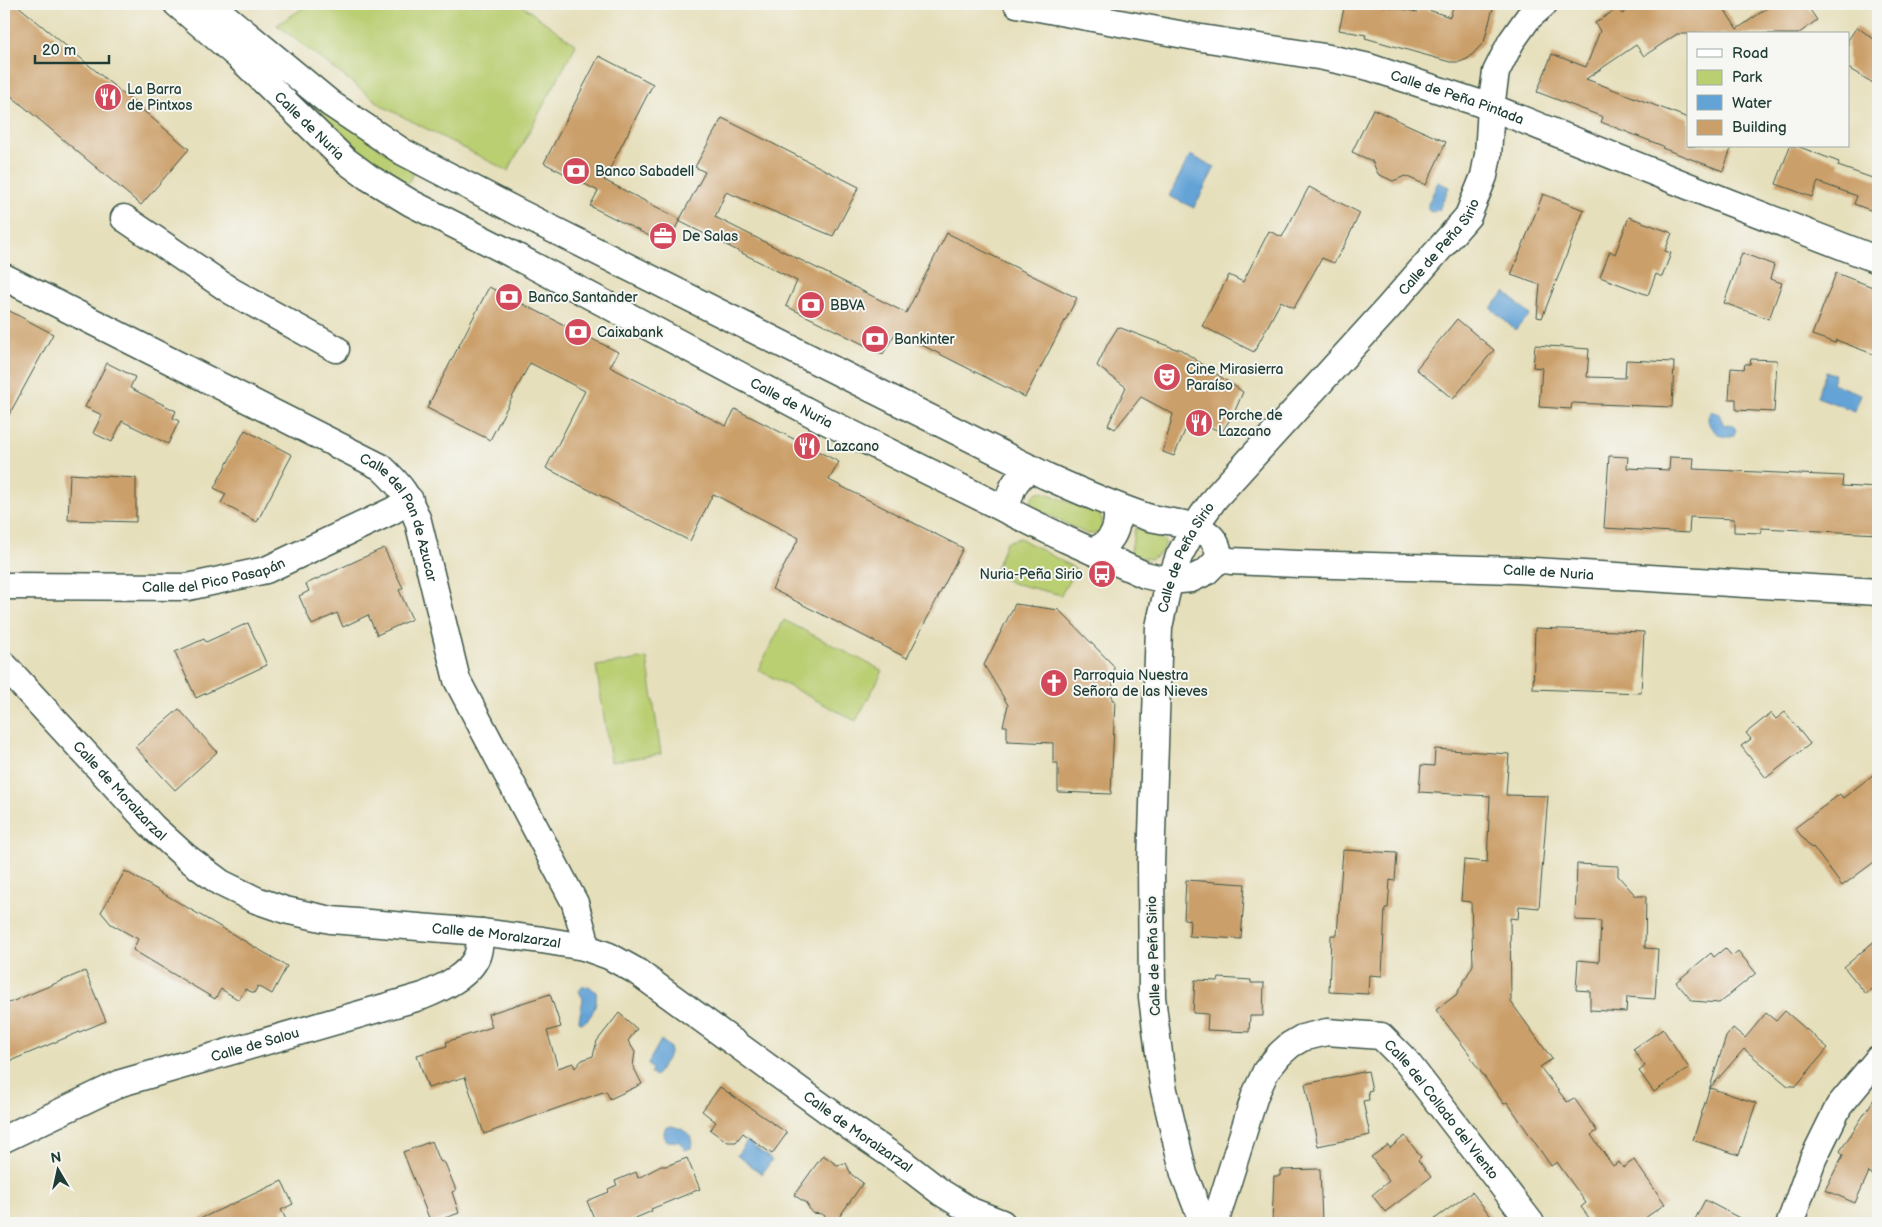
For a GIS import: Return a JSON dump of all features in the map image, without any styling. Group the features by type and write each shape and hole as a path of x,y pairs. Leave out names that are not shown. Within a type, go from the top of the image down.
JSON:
{"street":[{"name":"Calle de Nuria","path":"177,4 239,57 345,160 368,177 411,203 504,250 824,420 1006,510 1145,575 1170,581 1192,579 1206,572 1219,559"},
{"name":"Calle de Nuria","path":"210,4 331,104 403,152 518,212 1032,468 1116,506 1161,521 1195,526 1209,534 1216,543 1219,559"},
{"name":"Calle de Peña Pintada","path":"1017,4 1324,57 1369,68 1491,108 1878,260"},
{"name":"Calle de Peña Sirio","path":"1203,1223 1184,1174 1163,1086 1152,996 1151,864 1157,642 1163,603 1179,556 1195,526 1215,498 1388,308 1468,216 1484,176 1488,155 1491,108 1496,72 1511,42 1528,18 1544,4"},
{"path":"457,226 466,217 474,202 476,190"},
{"path":"504,250 504,238 518,212"},
{"path":"124,218 231,291 336,349"},
{"name":"Calle del Pan de Azucar","path":"4,277 381,467 400,485 410,500 418,521 457,680 575,903 584,935 584,948"},
{"path":"1006,510 1013,486 1020,476 1032,468"},
{"name":"Calle del Pico Pasapán","path":"4,586 188,587 266,570 392,511 410,500"},
{"path":"1092,551 1102,548 1110,540 1118,518 1116,506"},
{"name":"Calle de Nuria","path":"1219,559 1254,563 1517,570 1878,592"},
{"name":"Calle de Moralzarzal","path":"4,665 154,827 221,884 256,900 285,910 331,920 482,932 542,940 584,948 609,956 636,971 853,1130 903,1162 942,1194 964,1217 1002,1223"},
{"name":"Calle de Salou","path":"4,1139 121,1083 423,996 442,988 468,969 476,958 482,932"},
{"name":"Calle del Collado del Viento","path":"1215,1223 1255,1095 1266,1071 1290,1045 1311,1035 1327,1032 1380,1036 1406,1061 1531,1223"},
{"path":"1790,1223 1813,1159 1840,1106 1878,1059"},
{"path":"1182,1223 1184,1174"}],"green space":[{"path":"309,4 520,4 576,45 508,171 384,107 277,25"},
{"path":"278,76 414,172 406,187 354,153 275,78"},
{"path":"1037,492 1043,492 1099,514 1102,519 1102,529 1096,534 1087,534 1034,508 1031,503 1032,497"},
{"path":"1135,528 1152,533 1166,543 1162,552 1151,559 1130,556"},
{"path":"1020,538 1076,569 1061,595 1012,583 994,574 1006,542"},
{"path":"784,620 883,671 856,721 758,670"},
{"path":"647,658 661,754 611,762 596,666"}],"water":[{"path":"1190,155 1215,167 1194,208 1169,196"},
{"path":"1438,182 1449,187 1439,210 1431,212 1428,210 1428,204"},
{"path":"1505,292 1530,315 1515,330 1491,308"},
{"path":"1826,372 1835,374 1832,383 1861,394 1855,411 1817,397"},
{"path":"1712,411 1718,412 1724,425 1730,424 1734,427 1736,430 1733,436 1723,436 1713,430 1708,420"},
{"path":"589,986 596,992 595,1006 588,1019 580,1023 583,999 579,991 582,987"},
{"path":"661,1040 670,1047 670,1054 656,1076 650,1073 652,1070 648,1063"},
{"path":"671,1126 680,1128 690,1136 691,1148 685,1150 680,1142 668,1141 663,1137 665,1128"},
{"path":"747,1141 772,1160 762,1174 737,1155"}],"building":[{"path":"4,4 16,4 189,149 141,205 4,90"},
{"path":"1345,4 1373,4 1418,12 1419,7 1450,17 1454,4 1494,4 1484,42 1469,58 1460,62 1450,62 1365,38 1366,35 1339,30"},
{"path":"1637,4 1721,4 1737,29 1773,4 1806,4 1817,20 1801,32 1687,32 1687,34 1677,34 1644,56 1636,45 1586,79 1687,118 1687,148 1731,148 1723,171 1601,122 1603,117 1537,92 1552,54 1586,67 1600,31 1595,23 1618,8 1622,14"},
{"path":"1857,27 1878,42 1878,86 1850,69 1850,37"},
{"path":"599,56 653,84 604,180 680,219 667,245 590,206 598,191 544,163"},
{"path":"1373,109 1446,142 1426,185 1405,176 1393,181 1378,174 1372,161 1352,152"},
{"path":"722,118 859,187 833,236 726,192 715,217 906,313 947,233 1077,298 1025,397 896,332 883,354 786,306 797,281 679,221 705,172 695,167"},
{"path":"1789,148 1802,148 1839,162 1838,166 1878,180 1878,213 1854,204 1857,196 1818,182 1812,197 1776,184"},
{"path":"1309,187 1360,213 1334,263 1322,258 1294,308 1281,301 1254,352 1202,326 1229,275 1243,282 1269,231 1282,237"},
{"path":"1543,194 1584,210 1542,318 1537,317 1540,285 1511,275"},
{"path":"1629,217 1672,233 1665,251 1671,253 1662,277 1656,274 1648,295 1600,277 1610,251 1615,254"},
{"path":"1742,253 1774,265 1770,279 1782,283 1769,319 1724,303"},
{"path":"1836,273 1878,289 1878,356 1836,340 1835,343 1812,335"},
{"path":"489,287 618,352 610,367 726,426 735,409 839,462 829,480 963,548 907,658 772,589 799,538 713,494 690,541 546,468 585,391 530,363 490,440 427,408"},
{"path":"4,308 53,334 4,424"},
{"path":"1457,319 1494,350 1453,399 1416,369"},
{"name":"Cine Mirasierra Paraíso","path":"1118,327 1180,349 1243,392 1234,413 1222,432 1190,419 1174,456 1163,452 1173,414 1141,397 1115,429 1108,425 1126,387 1097,366"},
{"path":"1535,345 1589,349 1587,377 1625,378 1626,360 1674,362 1672,407 1572,403 1571,409 1539,407 1542,368 1533,367"},
{"path":"1751,359 1777,360 1774,412 1736,410 1736,399 1729,399 1731,368 1744,369 1745,364 1750,364"},
{"path":"107,363 135,377 130,388 176,411 173,418 179,421 168,444 122,421 112,442 93,433 102,415 85,407"},
{"path":"245,430 292,455 257,522 221,503 226,494 214,488"},
{"path":"1609,456 1628,457 1627,468 1669,470 1670,457 1694,458 1693,469 1843,476 1842,486 1878,488 1878,534 1762,528 1761,533 1734,532 1734,519 1690,517 1689,533 1604,528"},
{"path":"70,474 136,478 136,522 68,520"},
{"path":"384,548 403,588 399,590 412,619 377,635 368,615 343,627 337,613 312,625 299,596 309,591 306,584"},
{"name":"Parroquia Nuestra Señora de las Nieves","path":"1015,604 1059,610 1114,666 1112,700 1115,700 1111,794 1058,792 1058,763 1053,763 1053,743 1007,741 1007,726 1003,726 1008,705 984,665"},
{"path":"248,623 267,665 196,698 175,652 204,639 206,642"},
{"path":"1535,628 1644,632 1641,693 1533,689"},
{"path":"179,709 217,752 175,790 135,747"},
{"path":"1785,712 1810,744 1766,778 1741,746 1751,739 1746,733 1771,713 1776,719"},
{"path":"1435,749 1509,754 1506,795 1548,796 1539,908 1519,906 1518,919 1510,918 1511,1002 1552,1059 1540,1067 1567,1102 1574,1098 1597,1131 1591,1135 1613,1166 1619,1162 1623,1168 1634,1160 1665,1204 1638,1223 1593,1223 1581,1207 1586,1203 1557,1162 1551,1166 1507,1102 1504,1104 1436,1010 1456,995 1473,965 1471,902 1461,901 1464,860 1487,862 1490,796 1419,792 1421,765 1434,766"},
{"path":"1878,771 1878,859 1842,886 1813,847 1811,848 1795,828 1840,794 1843,798"},
{"path":"1343,850 1397,853 1395,881 1390,880 1388,908 1385,908 1382,976 1369,975 1368,994 1329,992 1331,935 1337,935"},
{"path":"1577,864 1618,866 1618,876 1636,896 1646,896 1645,948 1658,949 1655,999 1627,997 1626,1012 1590,1010 1590,991 1576,990 1578,960 1599,962 1601,921 1575,920"},
{"path":"125,871 287,966 272,994 258,986 254,993 245,989 239,1000 221,989 215,999 133,950 138,939 111,924 101,912"},
{"path":"1186,880 1245,884 1241,939 1189,936 1190,920 1184,919"},
{"path":"1878,938 1878,983 1866,994 1844,967"},
{"path":"1725,948 1732,956 1738,951 1756,973 1719,1003 1692,1001 1676,982 1711,953 1714,957"},
{"path":"85,971 106,1021 10,1061 4,1045 4,1005"},
{"path":"1219,978 1251,980 1251,983 1264,983 1263,1016 1250,1016 1249,1032 1207,1030 1208,1014 1193,1013 1195,980 1218,981"},
{"path":"550,994 561,1027 547,1031 558,1068 573,1063 575,1068 582,1060 593,1056 597,1041 619,1013 637,1029 628,1041 635,1052 633,1066 642,1084 610,1099 606,1091 484,1134 465,1077 428,1088 417,1055 447,1046 446,1042 492,1027 488,1014"},
{"path":"1785,1011 1828,1048 1796,1086 1788,1086 1744,1049 1710,1088 1756,1103 1739,1155 1693,1140 1726,1037 1733,1028 1745,1038 1766,1013 1776,1021"},
{"path":"1663,1029 1689,1068 1654,1092 1639,1071 1645,1066 1633,1049"},
{"path":"1368,1071 1372,1090 1368,1091 1369,1100 1363,1101 1370,1135 1318,1146 1305,1084"},
{"path":"720,1087 787,1133 772,1154 743,1133 736,1142 728,1142 710,1130 716,1122 702,1111"},
{"path":"1878,1093 1878,1179 1869,1172 1855,1203 1825,1190 1843,1155 1840,1151"},
{"path":"1405,1136 1421,1157 1418,1160 1431,1177 1385,1212 1372,1195 1389,1181 1371,1157 1388,1145 1390,1148"},
{"path":"432,1141 440,1161 445,1163 456,1190 452,1192 459,1213 431,1223 403,1152"},
{"path":"823,1155 837,1165 846,1163 851,1174 863,1183 835,1223 822,1214 812,1213 806,1203 794,1195"},
{"path":"687,1158 700,1189 651,1209 652,1211 624,1223 596,1223 587,1201 609,1192 608,1189 617,1185 615,1181 636,1172 638,1178 661,1166"},
{"path":"1320,1169 1322,1223 1272,1223 1274,1176 1280,1176 1280,1170"},
{"path":"282,1181 293,1204 281,1210 288,1223 191,1223"},
{"path":"1472,1192 1496,1223 1429,1223"},
{"path":"1705,1200 1749,1223 1693,1223"}],"place":[{"name":"La Barra de Pintxos","path":"108,97"},
{"name":"Banco Sabadell","path":"576,171"},
{"name":"De Salas","path":"663,236"},
{"name":"Banco Santander","path":"509,297"},
{"name":"BBVA","path":"811,305"},
{"name":"Caixabank","path":"578,332"},
{"name":"Bankinter","path":"875,339"},
{"name":"Cine Mirasierra Paraíso","path":"1167,377"},
{"name":"Porche de Lazcano","path":"1199,423"},
{"name":"Lazcano","path":"807,446"},
{"name":"Nuria-Peña Sirio","path":"1102,574"},
{"name":"Parroquia Nuestra Señora de las Nieves","path":"1054,683"}]}
